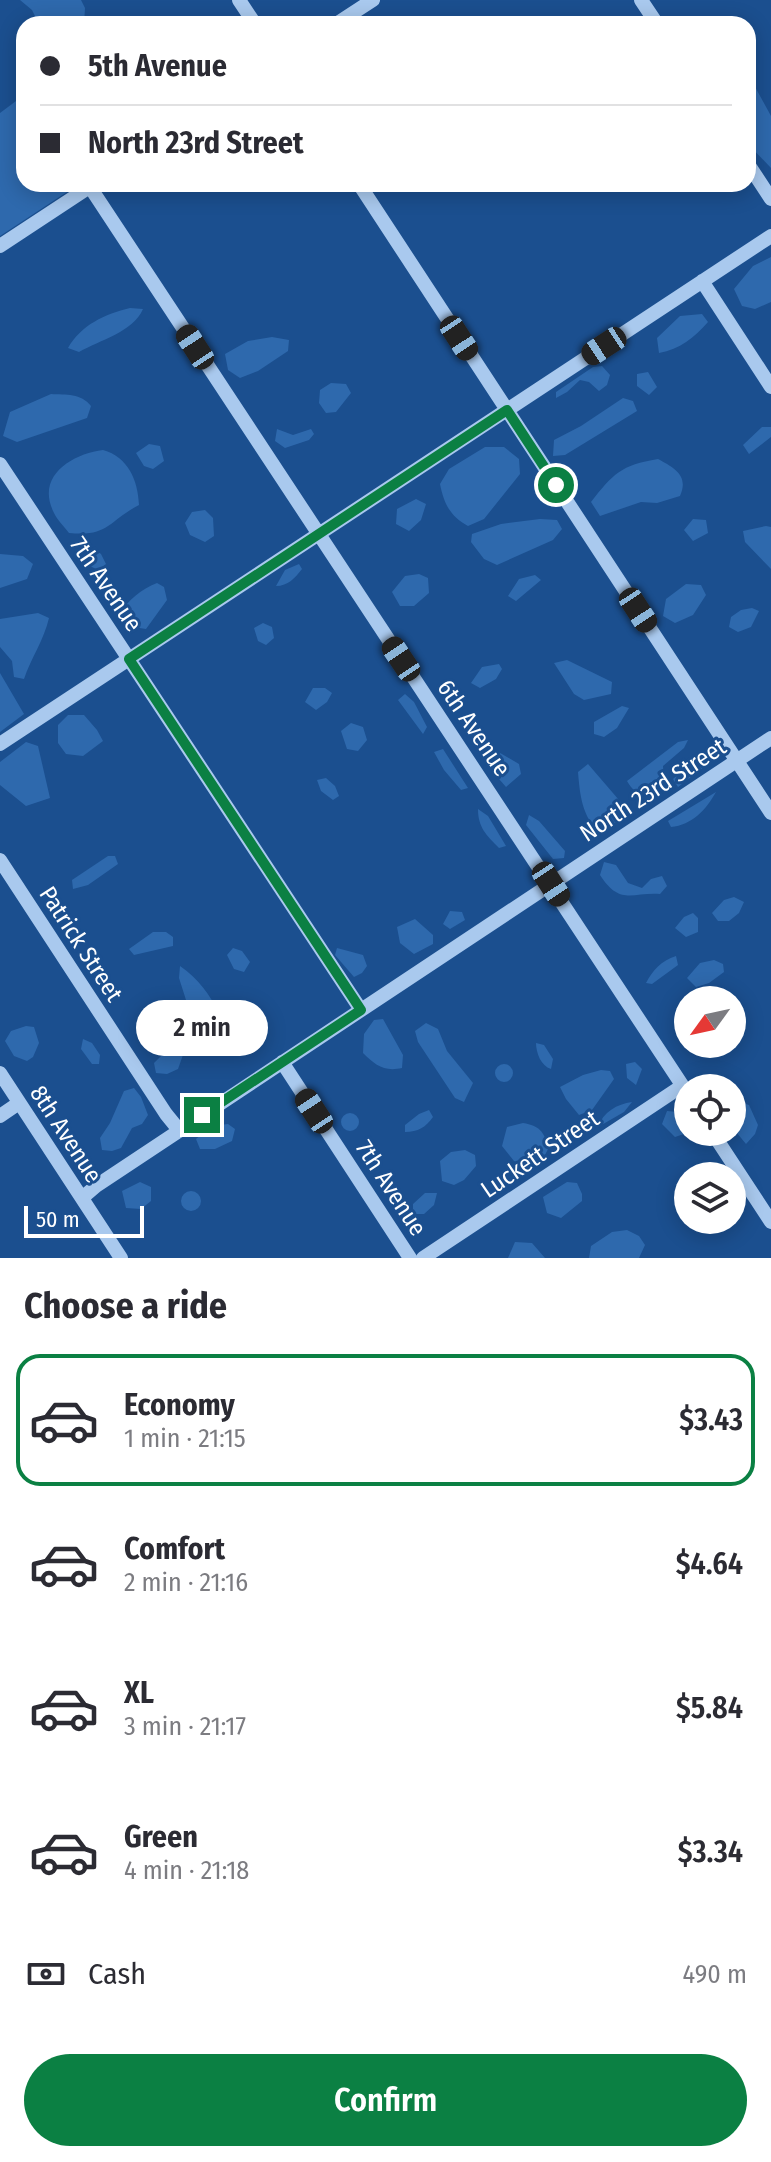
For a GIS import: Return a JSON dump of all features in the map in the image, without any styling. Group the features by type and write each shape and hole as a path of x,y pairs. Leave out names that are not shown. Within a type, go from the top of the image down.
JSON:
{"street":[{"path":"348,16 373,0"},
{"path":"756,176 771,199"},
{"path":"0,246 81,192"},
{"name":"6th Avenue","path":"97,192 675,1074"},
{"path":"364,192 771,813"},
{"path":"0,744 771,236"},
{"path":"702,281 771,387"},
{"name":"7th Avenue","path":"0,464 361,1010"},
{"name":"North 23rd Street","path":"82,1198 179,1130 771,738"},
{"name":"Patrick Street","path":"0,860 179,1130"},
{"name":"7th Avenue","path":"282,1062 410,1258"},
{"name":"8th Avenue","path":"0,1073 121,1258"},
{"name":"Luckett Street","path":"423,1258 674,1097"},
{"path":"0,1116 19,1103"},
{"path":"721,1146 771,1222"}],"shaded area":[{"path":"20,0 81,0 85,8 84,16 35,16"},
{"path":"756,89 771,116 771,168 756,152"},
{"path":"16,101 16,192 67,192 0,236 0,113"},
{"path":"771,257 771,302 755,309 742,306 734,289 753,266"},
{"path":"130,308 143,309 124,330 79,352 68,348 94,322"},
{"path":"702,314 708,322 697,333 680,346 659,353 657,338 680,316"},
{"path":"272,337 289,340 288,351 258,371 240,378 228,370 225,354 248,341"},
{"path":"602,366 610,375 607,385 599,391 589,382 580,380 556,398 556,392 593,367"},
{"path":"648,372 657,387 649,395 637,386 637,374"},
{"path":"331,383 346,384 351,393 336,412 326,413 319,403 320,390"},
{"path":"51,394 83,399 91,406 87,418 17,442 3,436 10,412"},
{"path":"623,398 633,401 637,411 565,455 553,456 554,440"},
{"path":"762,427 771,427 771,437 749,454 743,445"},
{"path":"277,429 293,435 311,429 314,434 309,440 285,448 275,441"},
{"path":"149,444 160,446 164,461 153,469 144,466 136,453"},
{"path":"485,447 504,447 519,459 520,474 484,519 468,526 449,509 440,484 449,469"},
{"path":"103,450 119,458 130,471 139,505 101,530 69,533 55,516 49,500 53,478 69,462"},
{"path":"658,459 679,473 683,483 680,496 657,503 641,502 600,516 591,502 612,478 635,464"},
{"path":"416,499 426,504 421,520 409,531 396,524 397,509"},
{"path":"205,510 213,518 214,536 205,542 190,535 185,523 192,512"},
{"path":"693,519 706,520 708,533 693,541 684,530"},
{"path":"557,520 562,529 553,540 497,565 484,559 471,542 472,534 501,524"},
{"path":"771,527 771,569 745,542 743,531"},
{"path":"95,550 106,564 98,570 88,565 85,553"},
{"path":"0,554 23,556 33,564 27,579 0,588"},
{"path":"299,564 302,569 294,578 276,586 285,570"},
{"path":"419,574 428,578 429,593 414,606 400,606 392,592 405,576"},
{"path":"535,575 541,580 516,601 508,596 519,579"},
{"path":"157,583 164,587 167,600 146,629 133,627 119,614 136,596"},
{"path":"686,584 701,585 706,595 693,615 675,623 663,616 666,599"},
{"path":"752,608 759,611 751,627 738,632 729,627 731,617 741,610"},
{"path":"38,613 49,618 44,634 24,679 14,677 12,661 0,647 0,619"},
{"path":"263,623 272,627 274,638 266,645 258,641 254,628"},
{"path":"567,660 612,682 611,694 584,700 574,694 554,663"},
{"path":"499,664 502,669 496,679 480,688 471,683 482,667"},
{"path":"0,673 24,714 0,732"},
{"path":"313,688 325,688 332,693 327,702 316,710 305,702"},
{"path":"405,694 414,702 427,727 423,734 398,700"},
{"path":"622,706 629,708 617,728 604,737 594,734 594,722"},
{"path":"68,715 84,715 103,741 83,756 66,754 58,743 58,725"},
{"path":"351,723 363,727 367,740 358,751 347,749 341,731"},
{"path":"688,740 684,748 663,766 664,786 644,794 631,787 627,781 678,742"},
{"path":"26,742 38,746 50,798 26,806 0,785 0,762"},
{"path":"443,749 468,788 461,790 444,770 434,752"},
{"path":"495,750 519,764 521,774 506,787 493,772 487,751"},
{"path":"706,759 705,766 678,787 673,779 693,762"},
{"path":"588,764 625,807 622,821 609,825 599,833 585,812 580,789 578,772"},
{"path":"326,778 335,786 339,796 333,800 321,791 317,780"},
{"path":"716,792 698,816 671,827 668,821"},
{"path":"478,809 488,816 506,846 499,848 487,835 479,821"},
{"path":"529,815 539,821 565,851 564,858 553,859 526,825"},
{"path":"108,856 115,856 118,864 88,885 73,889 72,880"},
{"path":"604,862 616,865 628,883 642,888 651,879 662,876 667,886 660,894 620,894 607,885 600,875"},
{"path":"734,897 744,902 739,913 729,921 718,921 712,913 724,900"},
{"path":"450,911 462,912 465,920 450,929 443,924"},
{"path":"693,913 698,918 698,932 686,937 675,928 684,917"},
{"path":"415,919 433,935 433,944 414,954 400,943 397,927"},
{"path":"153,932 166,932 173,937 173,946 134,955 129,949"},
{"path":"233,948 242,951 250,962 244,972 234,969 227,955"},
{"path":"337,948 363,955 367,966 362,973 354,977 335,955"},
{"path":"676,956 678,965 652,984 646,983 658,966"},
{"path":"714,960 723,964 724,972 709,983 695,986 687,978 700,963"},
{"path":"180,966 203,987 220,1014 217,1021 205,1028 193,1022 179,978"},
{"path":"383,1019 403,1055 402,1068 380,1066 363,1053 364,1034 374,1020"},
{"path":"426,1023 438,1029 447,1051 473,1083 464,1102 455,1098 418,1042 415,1031"},
{"path":"34,1027 39,1043 33,1057 27,1061 14,1056 5,1041 11,1031"},
{"path":"83,1039 92,1043 100,1055 99,1064 92,1064 81,1049"},
{"path":"536,1043 544,1045 553,1059 551,1069 540,1059"},
{"path":"179,1044 184,1052 178,1069 167,1074 156,1073 154,1063 167,1050"},
{"path":"635,1062 642,1069 636,1085 627,1078 626,1064"},
{"path":"504,1064 513,1073 504,1082 495,1073"},
{"path":"601,1070 610,1071 614,1079 592,1110 579,1115 560,1087"},
{"path":"134,1088 148,1115 142,1124 132,1128 121,1148 102,1150 100,1138 124,1091"},
{"path":"632,1102 624,1112 598,1127 611,1110"},
{"path":"746,1104 758,1125 746,1144"},
{"path":"429,1110 433,1117 428,1124 405,1132 405,1125"},
{"path":"667,1111 674,1112 674,1136 662,1124"},
{"path":"350,1113 359,1122 350,1131 341,1122"},
{"path":"523,1123 540,1130 549,1147 543,1159 529,1167 514,1161 502,1146 507,1127"},
{"path":"228,1124 235,1129 232,1141 215,1149 200,1149 196,1139 212,1126"},
{"path":"465,1150 475,1155 476,1166 464,1180 454,1185 442,1181 440,1161 451,1152"},
{"path":"140,1182 151,1187 151,1201 141,1209 126,1208 122,1191"},
{"path":"567,1182 577,1183 582,1201 561,1218 547,1213 543,1197"},
{"path":"191,1191 198,1194 201,1201 198,1208 191,1211 184,1208 181,1201 184,1194"},
{"path":"425,1193 437,1193 434,1205 424,1214 413,1214 413,1204"},
{"path":"627,1230 639,1236 645,1245 639,1258 589,1258 591,1246 612,1232"},
{"path":"515,1242 532,1243 545,1258 508,1258"}],"route":[{"path":"202,1115 361,1010 129,659 507,410 556,485"}]}
